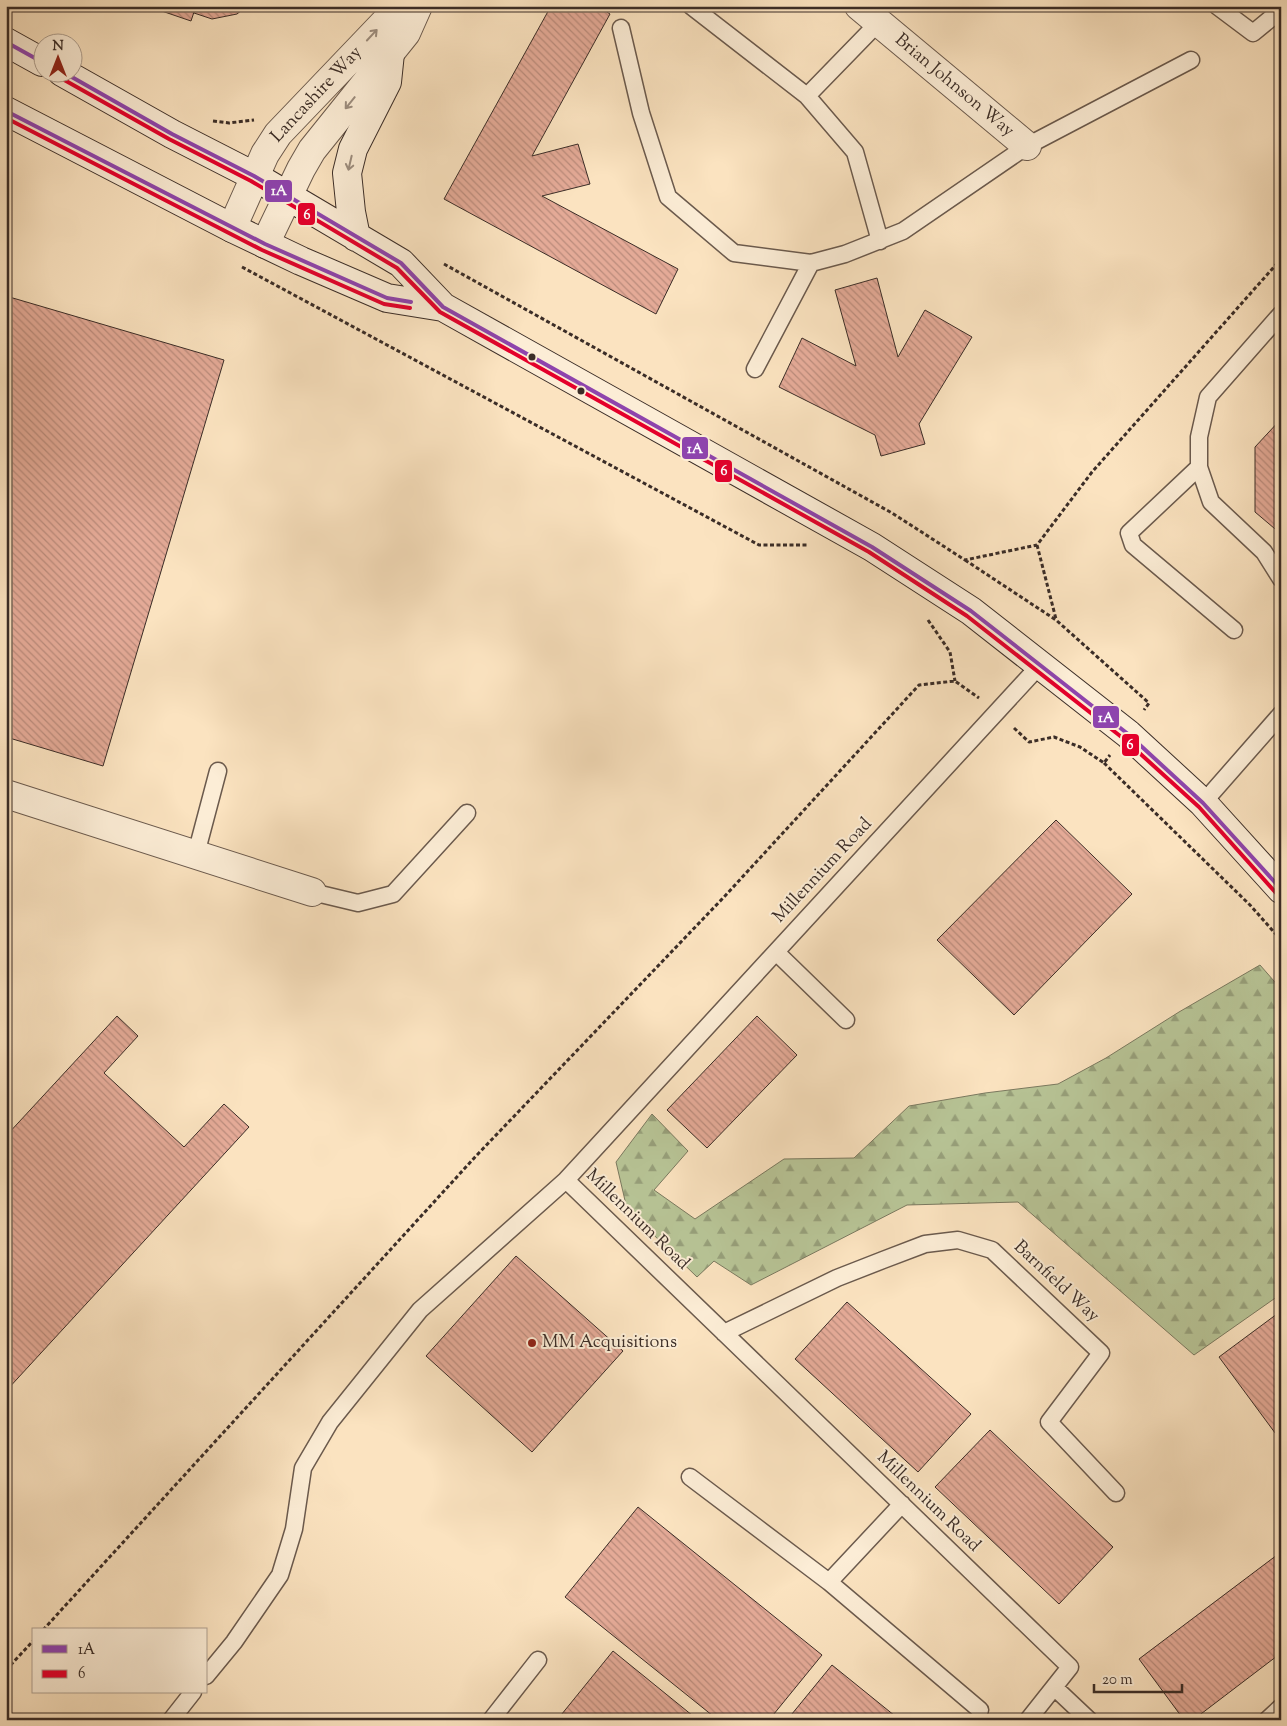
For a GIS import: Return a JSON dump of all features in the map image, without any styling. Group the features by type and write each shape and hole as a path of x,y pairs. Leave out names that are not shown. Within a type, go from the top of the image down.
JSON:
{"main road":[{"name":"Lancashire Way","path":"232,228 254,176 278,134 386,21 410,6"},
{"name":"Lancashire Way","path":"265,244 312,150 406,33 418,6"},
{"name":"Brian Johnson Way","path":"868,15 1027,146"},
{"path":"6,42 32,56"},
{"path":"356,237 351,212 348,173 353,149 387,82 390,53"},
{"path":"80,82 172,134 254,176 401,263 443,307 872,547 971,611 1128,734 1203,802 1281,889"},
{"path":"6,111 265,244 386,298 443,307"},
{"path":"6,794 312,892"}],"lane":[{"path":"690,6 807,96 854,152 880,241"},
{"path":"1217,6 1253,33 1281,10"},
{"path":"807,96 868,15"},
{"path":"620,28 641,112 668,197 734,253 811,263 845,254 903,231 1027,146 1191,60"},
{"path":"755,369 811,263"},
{"path":"1281,314 1208,397 1198,437 1198,467 1211,502 1264,552 1281,579"},
{"path":"1198,467 1129,533 1132,545 1234,630"},
{"name":"Millennium Road","path":"1028,1720 1070,1667 566,1180 1040,665"},
{"path":"1203,802 1281,714"},
{"path":"196,854 218,771"},
{"path":"312,892 358,903 393,894 467,813"},
{"path":"776,952 846,1020"},
{"path":"208,1674 234,1642 280,1575 294,1529 303,1468 330,1422 420,1310 566,1180"},
{"name":"Barnfield Way","path":"724,1333 837,1278 925,1244 958,1240 992,1250 1101,1353 1049,1422 1116,1493"},
{"path":"690,1477 829,1582 980,1710"},
{"path":"829,1582 902,1504"},
{"path":"491,1720 538,1660"},
{"path":"1054,1687 1088,1720"},
{"path":"171,1720 191,1694"},
{"path":"1268,1720 1281,1707"}],"path":[{"path":"212,121 229,123 253,120 278,134"},
{"path":"965,560 1037,545 1092,472 1281,259"},
{"path":"443,263 892,513 1056,620 1149,703 1128,734 1104,763"},
{"path":"241,267 759,545 812,545"},
{"path":"1037,545 1056,620"},
{"path":"921,615 929,621 950,652 955,681"},
{"path":"45,1628 476,1156 724,897 919,685 955,681 997,712 1029,742 1054,736 1080,747 1104,763 1250,905 1281,940"},
{"path":"6,1670 32,1642"}],"green space":[{"path":"1260,965 1281,989 1281,1294 1194,1355 1018,1202 907,1205 751,1285 714,1261 697,1277 627,1209 616,1162 652,1114 688,1151 654,1190 695,1219 784,1159 854,1158 909,1106 985,1093 1058,1084 1106,1058 1179,1012"}],"building":[{"path":"147,6 196,6 191,21"},
{"path":"196,6 247,6 237,14 212,19 194,13"},
{"path":"551,6 598,6 610,14 532,156 578,144 590,184 542,196 678,269 656,314 444,199"},
{"path":"877,278 898,357 925,310 972,337 919,424 925,444 881,456 875,435 779,387 802,338 856,366 835,290"},
{"path":"6,296 224,360 103,766 6,737"},
{"path":"1281,419 1281,534 1255,512 1255,447"},
{"path":"1056,820 1132,894 1014,1015 937,940"},
{"path":"117,1016 138,1036 104,1073 184,1147 224,1104 249,1127 6,1391 6,1136"},
{"path":"757,1016 797,1055 707,1148 667,1110"},
{"path":"516,1256 623,1351 532,1452 426,1356"},
{"path":"847,1302 971,1414 918,1472 795,1359"},
{"path":"1281,1311 1281,1441 1219,1357"},
{"path":"990,1430 1113,1547 1059,1604 935,1487"},
{"path":"638,1507 822,1655 769,1720 718,1720 565,1597"},
{"path":"1281,1552 1281,1653 1193,1720 1184,1720 1139,1659"},
{"path":"613,1651 698,1720 557,1720"},
{"path":"832,1665 900,1720 787,1720"}],"transit line":[{"name":"1A","path":"6,42 32,56"},
{"name":"6","path":"68,82 169,139 251,181 397,268 440,312 869,552 967,616 1124,739 1199,807 1276,893"},
{"name":"1A","path":"81,82 172,134 254,176 401,263 443,307 872,547 971,611 1128,734 1203,803 1281,889"},
{"name":"1A","path":"6,111 265,244 387,298 411,302"},
{"name":"6","path":"6,118 262,250 384,304 410,308"}],"place":[{"name":"MM Acquisitions","path":"532,1343"}]}
